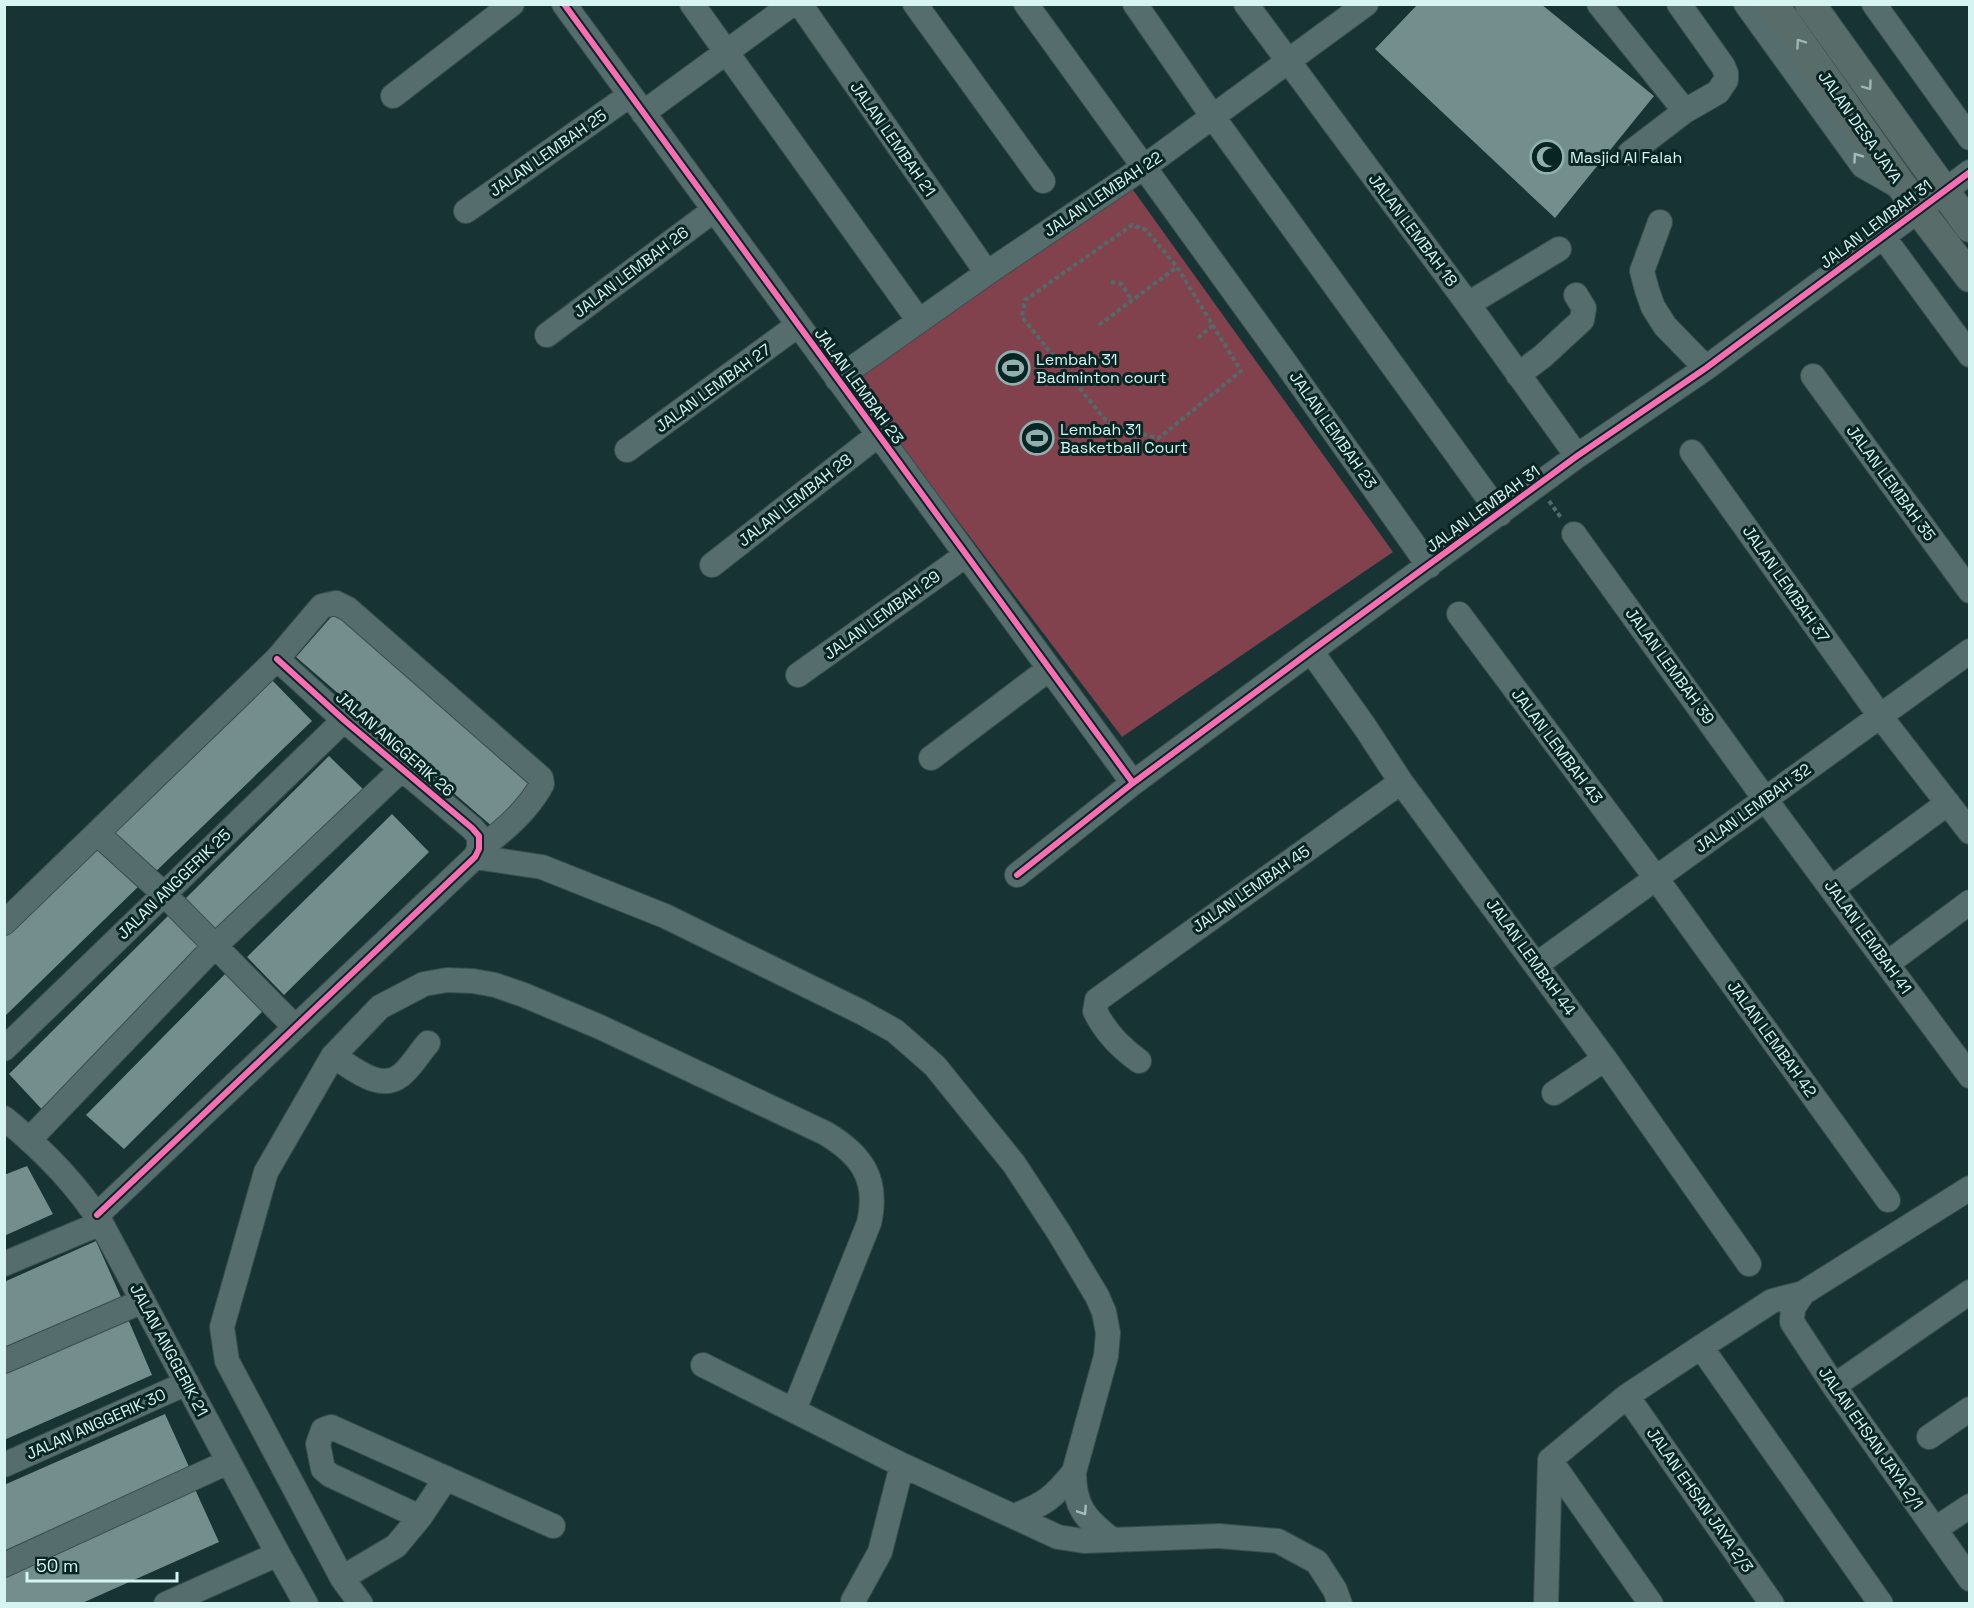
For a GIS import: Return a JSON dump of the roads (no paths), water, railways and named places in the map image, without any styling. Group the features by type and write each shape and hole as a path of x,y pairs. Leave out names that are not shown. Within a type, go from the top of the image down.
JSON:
{"main road":[{"name":"JALAN DESA JAYA","path":"1773,4 1970,278"},
{"name":"JALAN DESA JAYA","path":"1810,4 1970,227"}],"street":[{"path":"393,96 512,4"},
{"name":"JALAN LEMBAH 23","path":"564,4 1133,783"},
{"path":"692,4 919,321"},
{"name":"JALAN LEMBAH 25","path":"466,212 637,104 727,52 792,4"},
{"name":"JALAN LEMBAH 21","path":"800,4 987,273"},
{"path":"915,4 1043,181"},
{"name":"JALAN LEMBAH 23","path":"1026,4 1429,566"},
{"path":"1135,4 1213,117 1500,514"},
{"name":"JALAN LEMBAH 18","path":"1246,4 1468,304 1577,456"},
{"path":"1599,4 1685,111"},
{"path":"1630,153 1685,111 1723,87 1726,73 1679,4"},
{"path":"1746,4 1863,166 1911,199"},
{"path":"1874,4 1970,138"},
{"name":"JALAN LEMBAH 22","path":"837,379 987,273 1144,167 1364,5"},
{"name":"JALAN LEMBAH 31","path":"1017,875 1133,783 1311,651 1577,456 1706,368 1882,235 1911,199 1943,191 1970,172"},
{"name":"JALAN LEMBAH 26","path":"547,335 714,210"},
{"path":"1660,222 1642,271 1647,290 1653,307 1665,326 1706,368"},
{"path":"1882,235 1970,355"},
{"path":"1468,304 1560,249"},
{"path":"1518,375 1543,356 1582,320 1584,308 1576,295"},
{"name":"JALAN LEMBAH 27","path":"627,450 798,325"},
{"name":"JALAN LEMBAH 35","path":"1813,376 1970,591"},
{"name":"JALAN LEMBAH 28","path":"712,565 878,435"},
{"name":"JALAN LEMBAH 37","path":"1692,452 1880,716 1970,832"},
{"name":"JALAN LEMBAH 39","path":"1574,534 1765,799"},
{"name":"JALAN LEMBAH 29","path":"798,675 966,555"},
{"path":"4,922 276,659 322,606 336,603 348,609 541,778 542,784 536,795 505,829 295,1027 99,1219 4,1264"},
{"name":"JALAN LEMBAH 43","path":"1459,614 1656,879"},
{"name":"JALAN LEMBAH 44","path":"1311,651 1401,782 1605,1059 1749,1264"},
{"name":"JALAN LEMBAH 32","path":"1536,965 1970,651"},
{"name":"JALAN ANGGERIK 26","path":"276,659 472,828 479,836 477,853"},
{"path":"931,758 1049,669"},
{"name":"JALAN ANGGERIK 25","path":"4,1049 344,720"},
{"path":"20,1139 216,945 402,769"},
{"name":"JALAN LEMBAH 45","path":"1139,1061 1122,1049 1097,1017 1095,1006 1101,996 1401,782"},
{"name":"JALAN LEMBAH 41","path":"1765,799 1970,1076"},
{"path":"1832,888 1948,804"},
{"path":"97,833 164,894 295,1027"},
{"path":"477,853 542,867 665,916 861,1012 895,1031 935,1066 1014,1164 1058,1231 1097,1296 1104,1312 1108,1333 1106,1356 1074,1472 1074,1488 1082,1510 1093,1525 1111,1539"},
{"name":"JALAN LEMBAH 42","path":"1656,879 1888,1200"},
{"path":"1888,963 1970,902"},
{"path":"361,1604 342,1578 227,1361 222,1328 266,1172 333,1056 380,1007 424,984 447,980 473,981 495,985 524,995 600,1027 825,1132 844,1144 868,1172 873,1204 869,1223 794,1410"},
{"path":"333,1056 375,1080 386,1082 402,1075 428,1043"},
{"path":"1554,1093 1605,1059"},
{"name":"JALAN ANGGERIK 21","path":"4,1118 20,1139 84,1197 99,1219 306,1604"},
{"path":"1546,1604 1550,1460 1628,1396 1772,1301 1803,1293 1970,1188"},
{"path":"1834,1386 1970,1292"},
{"name":"JALAN EHSAN JAYA 2/1","path":"1803,1293 1793,1308 1792,1322 1834,1386 1970,1579"},
{"path":"4,1361 143,1301"},
{"path":"1701,1347 1881,1604"},
{"path":"703,1365 902,1465 1058,1537 1084,1541 1219,1536 1278,1541 1317,1562 1335,1590 1340,1604"},
{"name":"JALAN ANGGERIK 30","path":"4,1465 187,1383"},
{"name":"JALAN EHSAN JAYA 2/3","path":"1628,1396 1772,1604"},
{"path":"1929,1437 1970,1409"},
{"path":"420,1517 330,1475 323,1469 318,1444 323,1430 331,1427 554,1526"},
{"path":"1550,1460 1651,1604"},
{"path":"4,1565 228,1462"},
{"path":"853,1601 880,1552 902,1465"},
{"path":"1014,1516 1038,1507 1053,1497 1074,1472"},
{"path":"342,1578 396,1546 420,1517 446,1478"},
{"path":"1935,1529 1970,1506"},
{"path":"166,1604 278,1554"}],"place":[{"name":"Masjid Al Falah","path":"1547,157"},
{"name":"Lembah 31 Badminton court","path":"1013,368"},
{"name":"Lembah 31 Basketball Court","path":"1037,438"}]}
